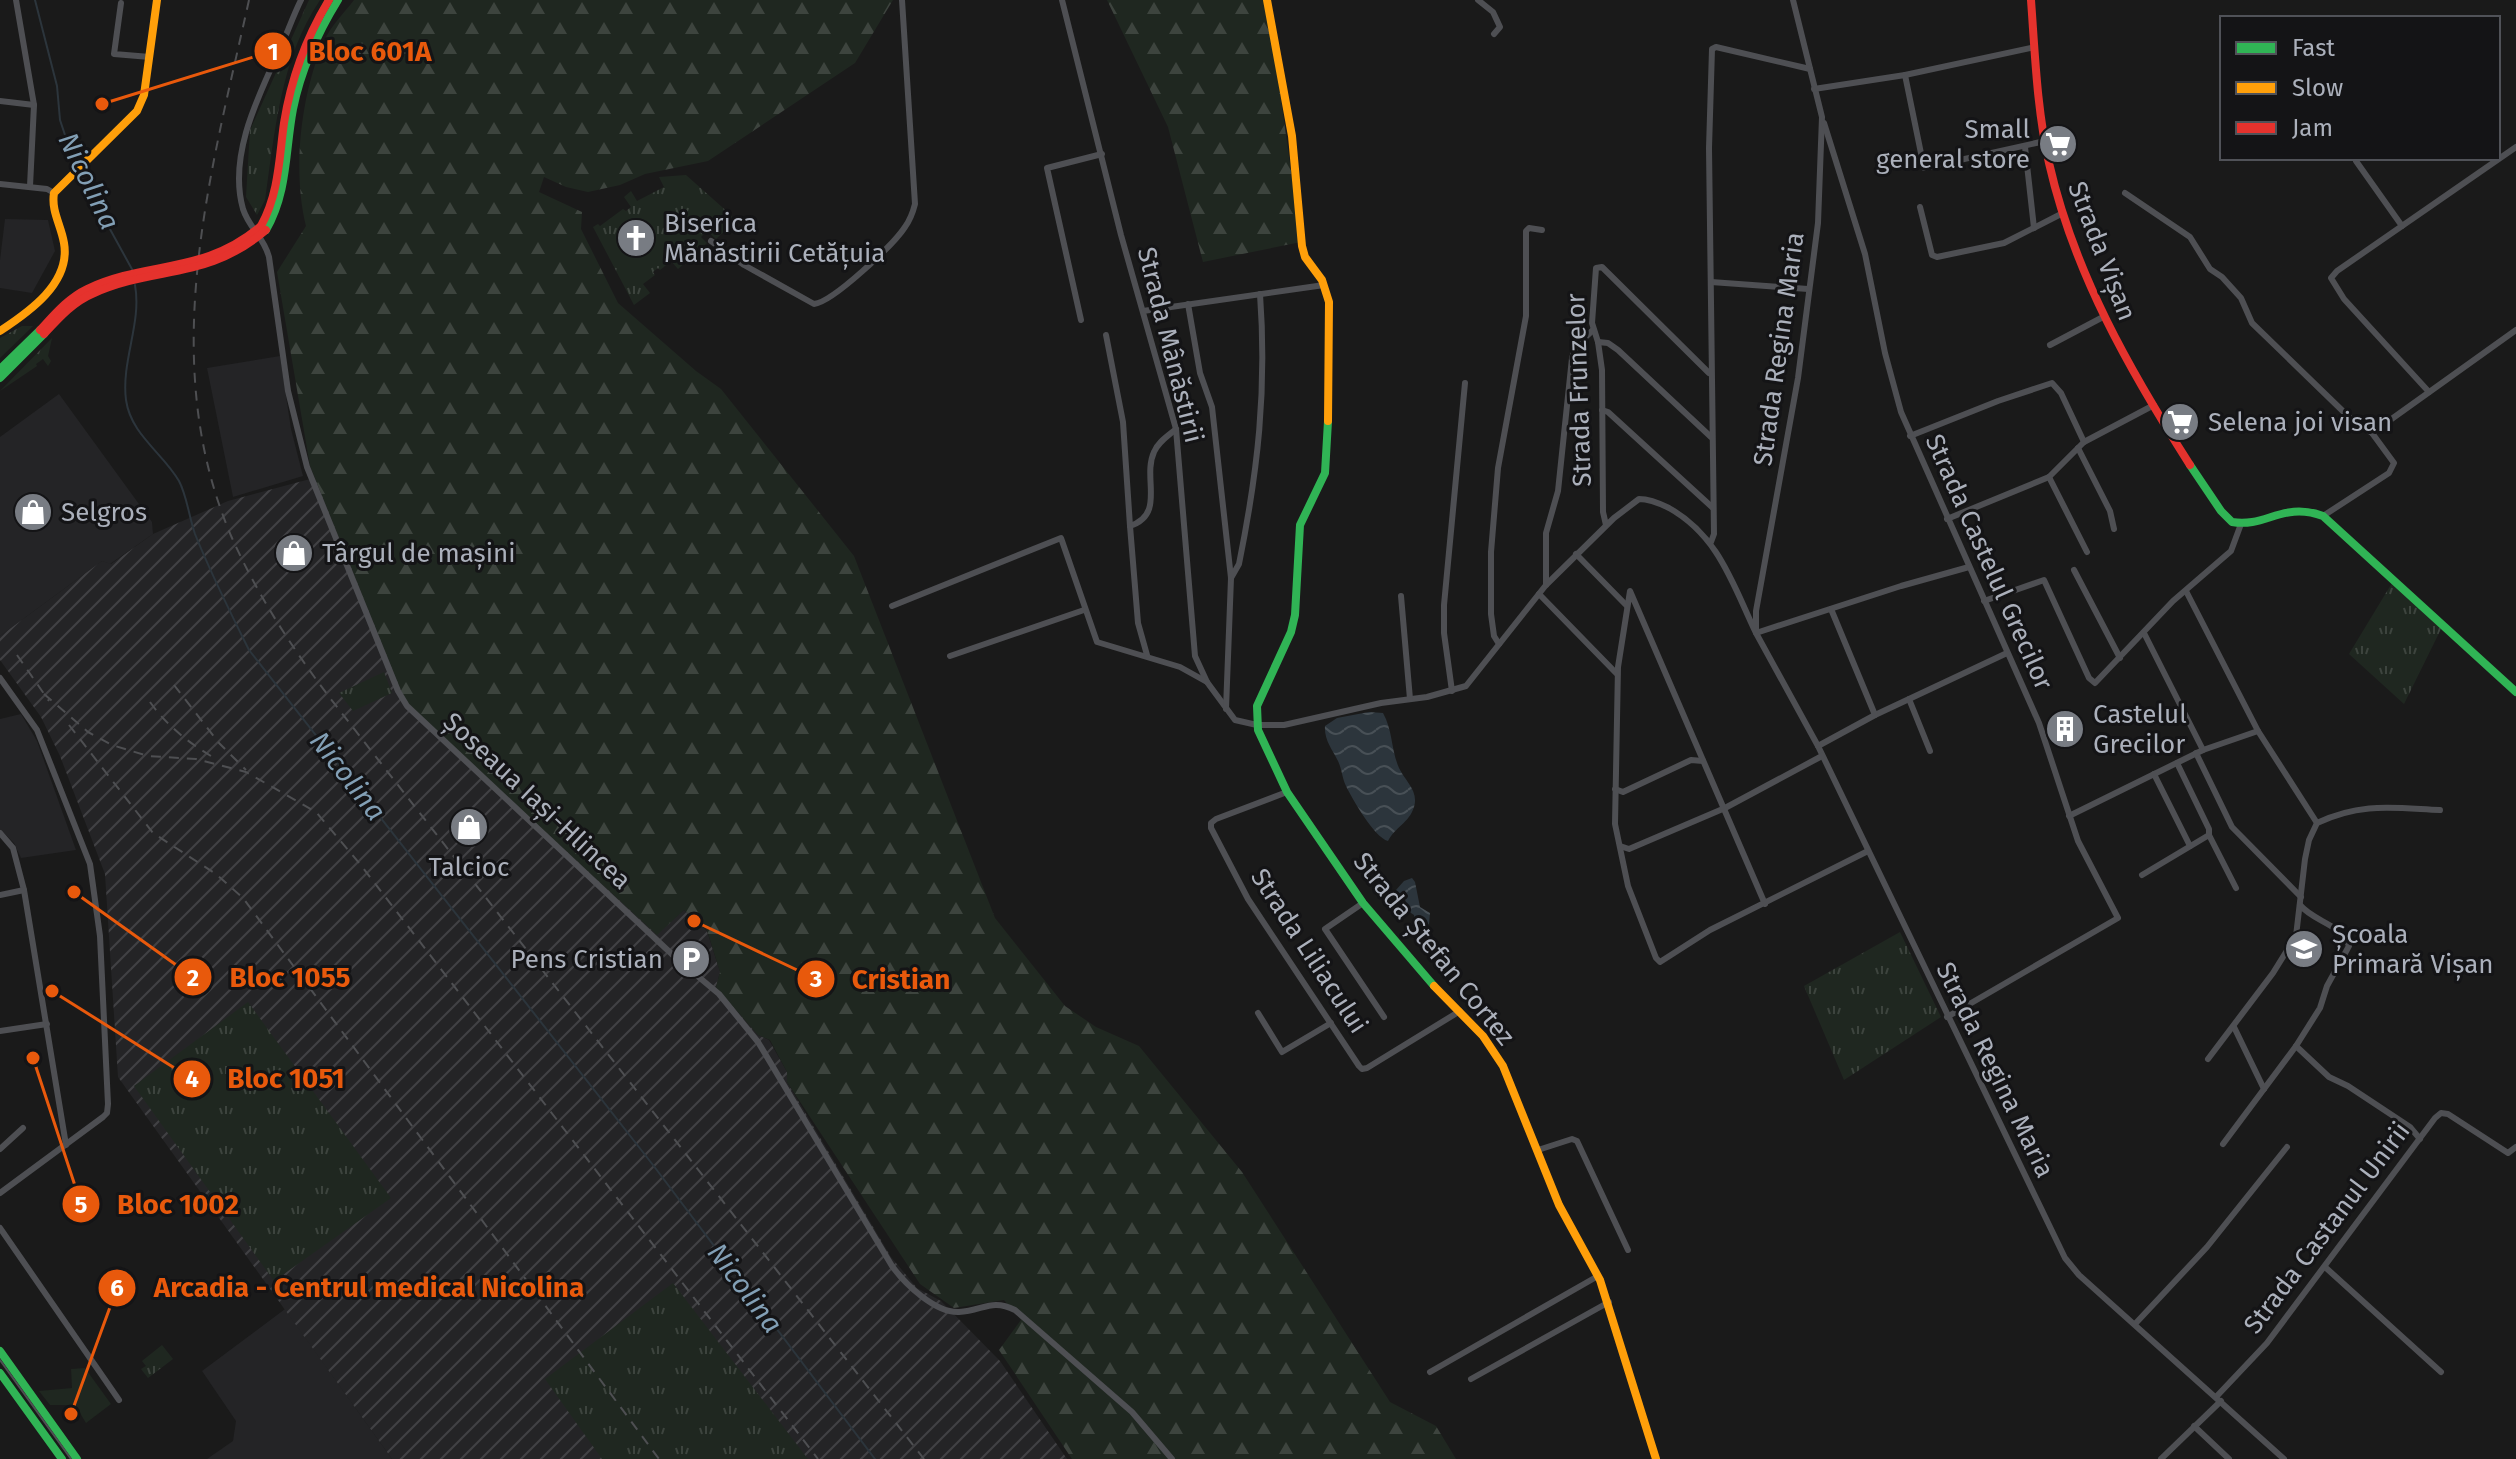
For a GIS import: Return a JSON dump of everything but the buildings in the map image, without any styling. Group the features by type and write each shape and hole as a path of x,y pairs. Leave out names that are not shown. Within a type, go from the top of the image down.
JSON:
{"street":[{"path":"16,0 34,105 30,186"},
{"path":"0,331 30,309 53,284 64,265 66,246 53,206 54,193 137,111 144,95 157,0"},
{"name":"Șoseaua Iași-Hlincea","path":"301,0 245,130 241,173 243,210 250,225 265,242 269,257 288,391 307,467 398,691 407,706 676,958 719,994 758,1042 907,1286 951,1311 963,1312 995,1304 1015,1310 1132,1412 1172,1459"},
{"path":"264,228 277,188 283,125 296,69 329,0"},
{"path":"0,369 91,295 214,265 253,244 276,214 284,190 290,128 303,70 315,40 338,0"},
{"path":"711,241 744,265 814,304 836,293 906,226 915,196 902,0"},
{"name":"Strada Mânăstirii","path":"1062,0 1121,235 1176,429 1195,656 1207,682 1235,720 1257,725"},
{"path":"1267,0 1292,136 1302,246 1305,257 1324,285 1330,317 1328,455 1325,473 1300,525 1295,615 1291,632 1257,706 1257,725 1315,720 1381,703 1452,691 1473,680 1546,585 1606,525 1635,501 1648,499 1679,514 1711,542 1756,633 1969,567"},
{"path":"1478,0 1498,20 1500,27 1494,34"},
{"name":"Strada Regina Maria","path":"1793,0 1822,117 1818,223 1798,378 1756,611 1756,633 1818,746 2065,1258 2079,1275 2284,1459"},
{"name":"Strada Vișan","path":"2031,0 2045,141 2063,213 2090,291 2154,405 2215,503 2229,521 2241,524"},
{"path":"121,3 114,54 150,57"},
{"path":"1711,542 1714,534 1709,148 1713,47 1810,69"},
{"path":"1814,89 1905,75 2035,47"},
{"path":"1905,75 1924,168 2045,141"},
{"path":"0,101 34,105"},
{"name":"Strada Castelul Grecilor","path":"1822,117 1865,254 1885,353 1901,412 2039,723 2078,841 2118,918 1947,1017"},
{"path":"2025,147 2034,228"},
{"path":"1081,320 1047,168 1102,154"},
{"path":"2429,392 2344,299 2331,278 2497,160"},
{"path":"2356,161 2402,226"},
{"path":"0,184 30,186 54,193"},
{"path":"2125,193 2190,237 2210,269 2241,298 2252,323 2351,419 2372,433 2394,463 2392,470 2323,516"},
{"path":"1920,207 1931,252 1937,257 2004,243 2063,213"},
{"path":"1499,644 1494,636 1491,614 1491,552 1498,468 1526,316 1526,231 1529,228 1542,230"},
{"name":"Strada Frunzelor","path":"1606,525 1603,512 1602,370 1593,330 1595,271 1600,266 1710,374"},
{"path":"1711,282 1808,289"},
{"path":"1143,311 1324,285"},
{"path":"1231,578 1239,564 1260,437 1263,340 1260,294"},
{"path":"1188,304 1200,373 1212,407 1227,566 1231,578 1226,709"},
{"path":"2050,345 2103,317"},
{"path":"1546,585 1546,533 1558,491 1572,358 1576,346 1593,330"},
{"path":"2372,433 2516,330"},
{"path":"0,378 42,332"},
{"path":"1106,335 1123,422 1138,623 1147,655"},
{"path":"1598,342 1608,343 1618,350 1711,437"},
{"path":"1452,691 1444,633 1444,605 1465,383"},
{"path":"1910,436 2052,383 2061,393 2084,442"},
{"path":"1947,519 2049,477 2084,442 2154,405"},
{"path":"1602,410 1608,412 1713,508"},
{"path":"1130,526 1141,523 1148,512 1151,461 1155,448 1176,429"},
{"path":"2078,448 2110,511 2114,529"},
{"path":"2049,477 2087,552"},
{"path":"1984,601 2044,580 2091,681 2100,680 2159,613 2231,551 2241,524 2306,509 2323,516 2516,692"},
{"path":"892,606 1061,538 1097,642 1147,655 1180,667 1207,682"},
{"path":"1576,554 1627,606"},
{"path":"2074,570 2120,658"},
{"path":"1765,904 1630,591 1617,674 1615,824 1637,913 1656,958 1660,962 1710,930 1765,904 1868,851"},
{"path":"2186,591 2258,731 2317,823"},
{"path":"1539,594 1617,674"},
{"path":"1401,596 1410,699"},
{"path":"1831,609 1875,715"},
{"path":"950,656 1084,610"},
{"path":"2144,633 2232,827 2301,897"},
{"path":"1818,746 1875,715 2007,653"},
{"path":"1180,667 1195,656"},
{"path":"0,678 37,730 90,864 101,966 108,1104 103,1117 0,1193"},
{"path":"1909,699 1930,751"},
{"name":"Strada Ștefan Cortez","path":"1257,725 1287,792 1363,903 1425,977 1495,1051 1559,1205 1609,1302 1624,1363 1656,1459"},
{"path":"2069,816 2200,752 2258,731"},
{"path":"1620,846 1629,849 1725,808 1822,756"},
{"path":"1615,789 1623,792 1691,760 1703,761"},
{"path":"2177,763 2236,888"},
{"path":"2154,774 2190,846"},
{"name":"Strada Liliacului","path":"1287,792 1216,819 1211,823 1211,828 1248,899 1362,1069 1460,1011"},
{"path":"2208,1059 2234,1027 2296,936 2305,859 2317,823 2354,809 2382,806 2440,810"},
{"path":"0,833 13,848 24,890 66,1145"},
{"path":"2142,875 2209,835"},
{"path":"0,895 24,890"},
{"path":"1363,903 1325,929 1384,1017"},
{"path":"2223,1144 2296,1046 2320,1008 2327,986 2349,946 2340,931 2306,913 2300,905"},
{"path":"1258,1013 1282,1052 1331,1023"},
{"path":"0,1031 47,1024"},
{"path":"2234,1027 2264,1089"},
{"path":"2296,1046 2329,1077 2410,1127 2420,1139"},
{"name":"Strada Castanul Unirii","path":"2161,1459 2267,1343 2435,1118 2445,1113 2455,1117 2508,1153 2516,1147"},
{"path":"0,1149 23,1128"},
{"path":"1538,1150 1572,1139 1577,1141 1628,1250"},
{"path":"2135,1324 2207,1247 2287,1147"},
{"path":"0,1228 119,1400"},
{"path":"2325,1267 2441,1372"},
{"path":"1430,1372 1598,1276"},
{"path":"1471,1379 1609,1302"},
{"path":"0,1351 77,1459"},
{"path":"0,1373 62,1459"},
{"path":"2194,1426 2229,1459"}],"shaded area":[{"path":"5,219 48,220 55,251 32,293 0,288"},
{"path":"280,356 291,429 303,476 233,497 207,368"},
{"path":"59,394 152,522 153,534 110,564 102,561 0,636 0,437"},
{"path":"314,478 656,934 684,910 707,931 720,972 716,987 758,1035 769,1040 787,1072 787,1082 891,1257 917,1288 941,1301 1000,1361 1067,1459 392,1459 118,1077 105,874 60,756 41,717 0,660 0,636 102,561 111,564 153,534 228,501"},
{"path":"21,714 37,741 76,850 21,858 14,843 0,829 0,719"},
{"path":"285,1309 392,1459 207,1459 233,1441 236,1421 202,1371"}],"green space":[{"path":"309,0 320,0 296,47 288,71 276,122 265,200 257,215 246,197 250,130"},
{"path":"354,0 893,0 855,63 708,161 645,174 620,185 588,192 544,177 539,192 582,212 581,229 618,303 721,389 854,556 995,918 1065,1006 1096,1027 1139,1046 1242,1172 1390,1402 1436,1426 1456,1459 1072,1459 999,1350 1021,1320 1004,1300 954,1308 920,1284 787,1082 787,1072 770,1040 758,1035 716,987 720,972 707,930 684,910 657,935 406,703 310,466 277,272 306,226 299,157 305,108 316,62 327,35"},
{"path":"1107,0 1267,0 1301,242 1203,262 1168,127"},
{"path":"686,175 731,215 734,222 716,239 707,231 701,237 707,243 678,269 671,261 653,272 655,275 643,284 650,293 634,305 593,227 631,207 624,197 631,191 637,201 664,187 659,177"},
{"path":"22,326 33,326 0,358 0,338"},
{"path":"52,338 48,366 43,359 0,391"},
{"path":"2392,583 2441,629 2404,704 2349,654"},
{"path":"384,672 392,693 353,711 339,693"},
{"path":"1900,932 1941,1017 1844,1080 1804,986"},
{"path":"248,1002 391,1198 274,1281 134,1086"},
{"path":"673,1283 808,1459 602,1459 545,1379"},
{"path":"162,1345 173,1359 148,1378 141,1369 146,1366 142,1361"},
{"path":"85,1368 111,1404 86,1423 75,1405 50,1405 39,1391 72,1388 71,1369"}],"water":[{"path":"1369,712 1383,713 1399,768 1415,796 1412,812 1388,841 1370,826 1354,800 1325,731 1325,726 1337,718"},
{"path":"1412,878 1420,907 1430,913 1429,924 1422,928 1415,926 1414,915 1408,911 1405,899 1396,890"}],"waterway":[{"name":"Nicolina","path":"35,0 57,86 60,120 75,165"},
{"name":"Nicolina","path":"78,171 133,271"},
{"name":"Nicolina","path":"135,285 136,314 125,385 129,412 141,434 179,481 201,549 249,650 653,1165 875,1459"}],"tram line":[{"path":"0,1360 71,1459"}],"railway":[{"path":"249,0 206,202 197,269 194,337 197,405 209,472 232,538 276,621 330,698 924,1459"},
{"path":"17,655 49,701"},
{"path":"174,685 219,743 246,770"},
{"path":"44,694 88,732 112,745 148,756 196,759 246,772 316,812 360,864 818,1459"},
{"path":"150,702 180,734 216,759"},
{"path":"69,725 153,833 216,874 243,898 659,1459"}],"traffic: fast":[{"path":"266,230 282,186 300,80 338,0"},
{"path":"0,369 40,330"},
{"path":"0,378 44,334"},
{"path":"1328,421 1325,473 1300,525 1295,615 1291,632 1257,706 1258,730 1287,792 1363,903 1434,986"},
{"path":"2190,465 2232,522 2244,523 2297,511 2323,516 2516,692"},
{"path":"0,1351 77,1459"},
{"path":"0,1373 62,1459"}],"traffic: slow":[{"path":"0,331 46,295 61,271 64,243 55,212 54,193 137,111 144,95 157,0"},
{"path":"1267,0 1292,136 1302,246 1305,257 1322,280 1329,302 1328,421"},
{"path":"1434,986 1483,1036 1503,1066 1559,1205 1600,1280 1656,1459"}],"traffic: jam":[{"path":"261,226 275,188 284,123 295,75 306,44 329,0"},
{"path":"2031,0 2045,143 2073,243 2106,320 2146,394 2190,465"},
{"path":"40,330 67,302 87,289 132,274 197,260 239,242 261,226"},
{"path":"44,334 85,297 115,285 201,265 244,246 266,230"}],"place":[{"name":"Bloc 601A","path":"102,104"},
{"name":"Small general store","path":"2058,144"},
{"name":"Biserica Mănăstirii Cetățuia","path":"636,238"},
{"name":"Selena joi visan","path":"2180,422"},
{"name":"Selgros","path":"33,512"},
{"name":"Târgul de mașini","path":"294,553"},
{"name":"Castelul Grecilor","path":"2065,729"},
{"name":"Talcioc","path":"469,827"},
{"name":"Bloc 1055","path":"74,892"},
{"name":"Cristian","path":"694,921"},
{"name":"Școala Primară Vișan","path":"2304,949"},
{"name":"Pens Cristian","path":"691,959"},
{"name":"Bloc 1051","path":"52,991"},
{"name":"Bloc 1002","path":"33,1058"},
{"name":"Arcadia - Centrul medical Nicolina","path":"71,1414"}]}
